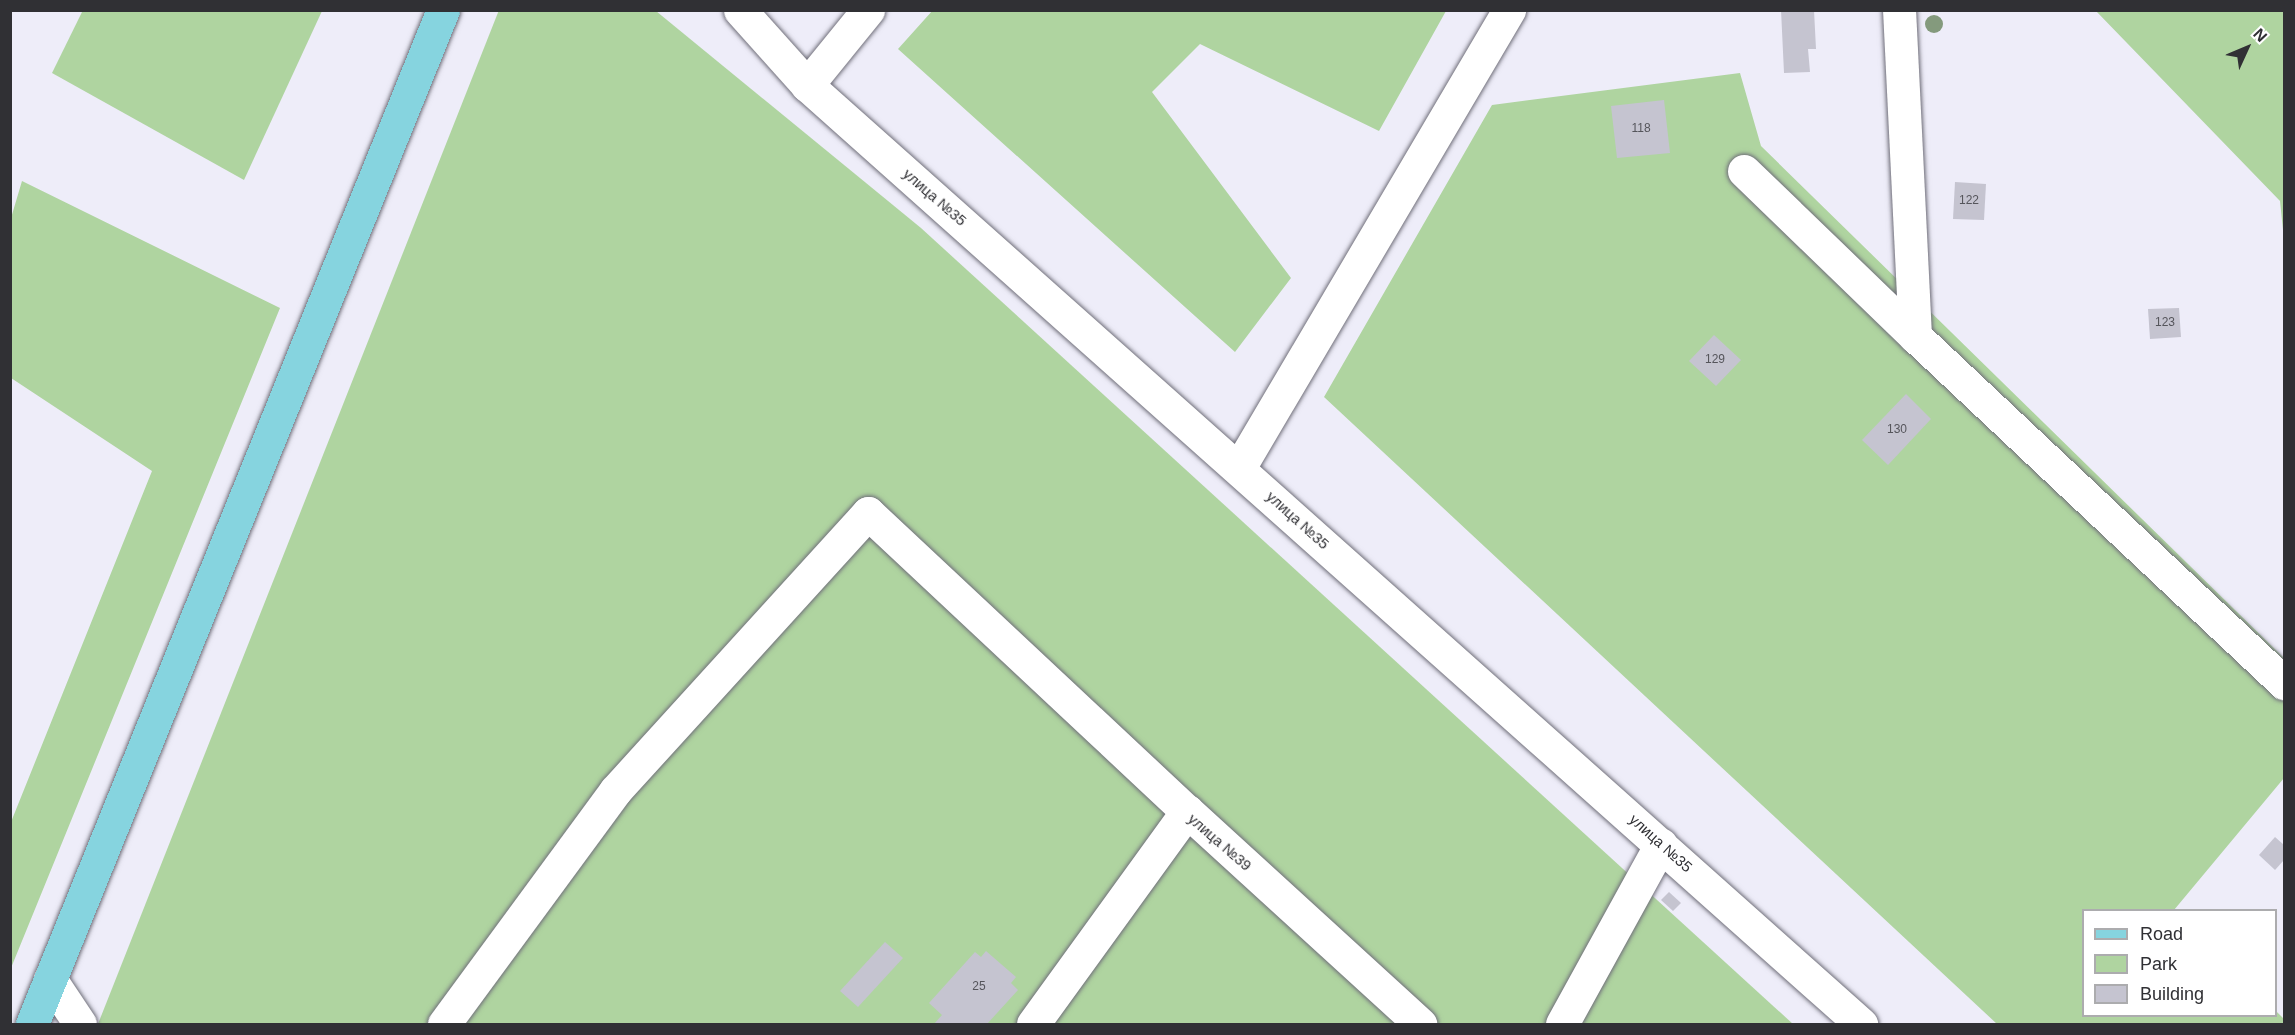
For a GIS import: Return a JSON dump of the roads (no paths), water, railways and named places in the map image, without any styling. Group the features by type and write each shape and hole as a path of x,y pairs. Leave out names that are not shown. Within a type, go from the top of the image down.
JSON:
{"main road":[{"path":"32,1024 443,10"}],"street":[{"name":"улица №35","path":"740,10 807,85 1862,1024"},
{"path":"807,85 868,10"},
{"path":"1239,468 1509,10"},
{"path":"1899,10 1915,336"},
{"path":"1744,171 1915,336 2284,683"},
{"path":"444,1024 615,791 868,513 1187,811"},
{"name":"улица №39","path":"1033,1024 1187,811 1420,1024"},
{"path":"1562,1024 1661,844"},
{"path":"50,979 80,1024"}]}
